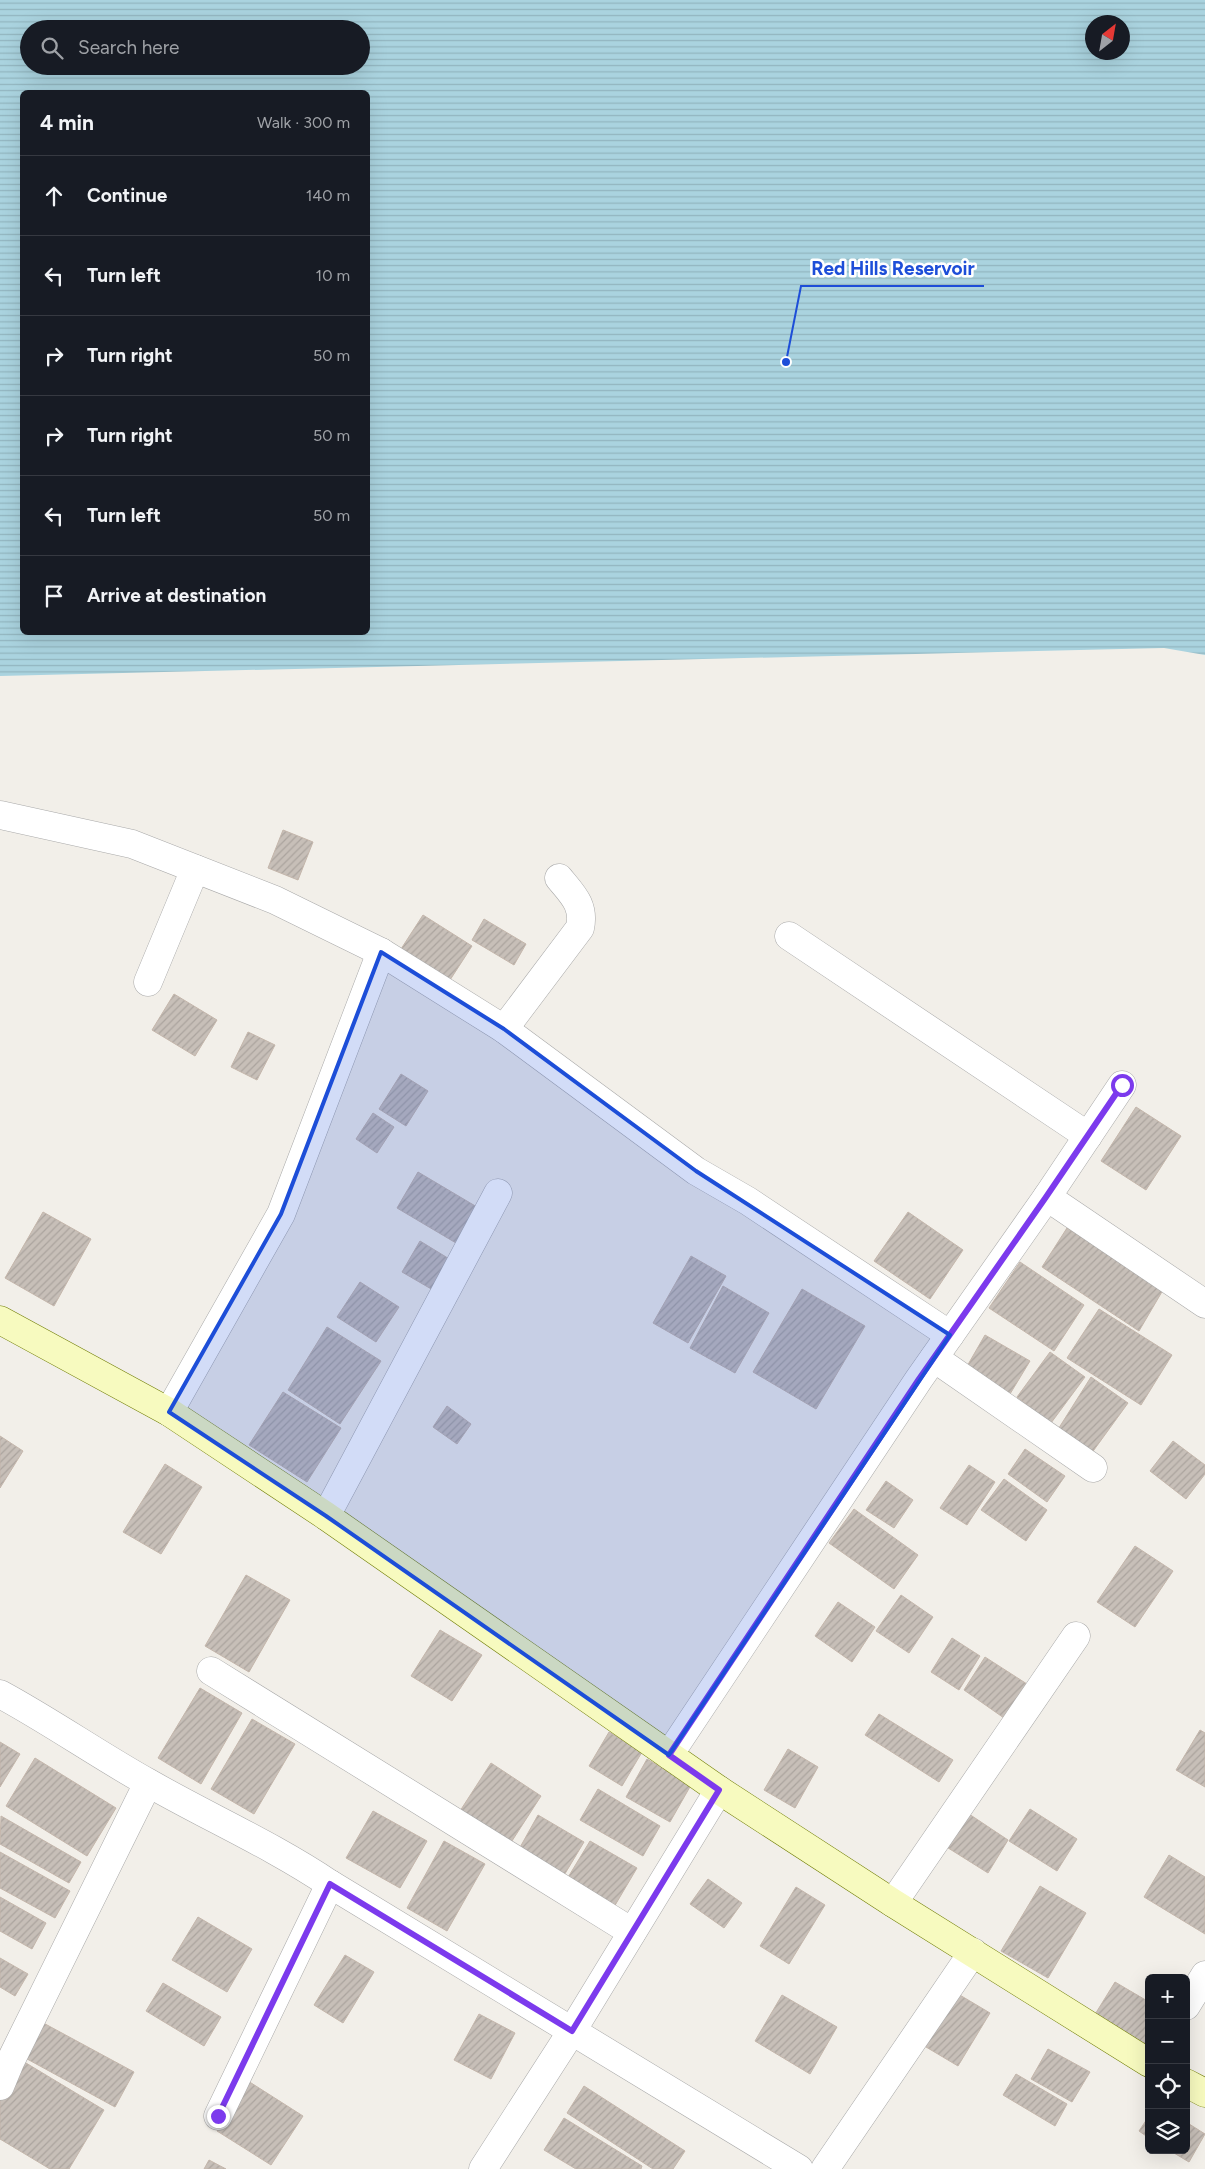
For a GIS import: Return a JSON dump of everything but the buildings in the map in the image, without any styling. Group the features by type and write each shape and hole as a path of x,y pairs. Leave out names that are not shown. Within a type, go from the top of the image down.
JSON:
{"street":[{"path":"0,815 132,844 275,900 381,952 504,1029 696,1171 748,1202 950,1335"},
{"path":"148,982 195,869"},
{"path":"504,1029 580,928 583,916 576,899 559,878"},
{"path":"789,936 1088,1136"},
{"path":"169,1412 281,1214 381,952"},
{"path":"669,1755 934,1358 1122,1085"},
{"path":"326,1516 498,1193"},
{"path":"1046,1197 1205,1304"},
{"path":"0,1320 169,1412 326,1516 719,1790 893,1903 1145,2060"},
{"path":"934,1358 1093,1468"},
{"path":"893,1903 1076,1636"},
{"path":"211,1671 632,1932"},
{"path":"0,1694 148,1783 274,1850 799,2169"},
{"path":"0,2086 5,2059 148,1783"},
{"path":"483,2169 572,2031 719,1790"},
{"path":"218,2116 330,1884"},
{"path":"825,2169 973,1952"},
{"path":"1190,1999 1205,1975"},
{"path":"1190,2085 1205,2093"}],"highlighted area":[{"path":"381,952 504,1029 696,1171 950,1335 669,1755 326,1516 169,1412 281,1214"}],"water":[{"path":"0,0 1205,0 1205,655 1164,648 0,676"}],"place":[{"name":"Red Hills Reservoir","path":"786,362"}],"route":[{"path":"218,2116 330,1884 572,2031 719,1790 669,1755 919,1379 1122,1085"}]}
